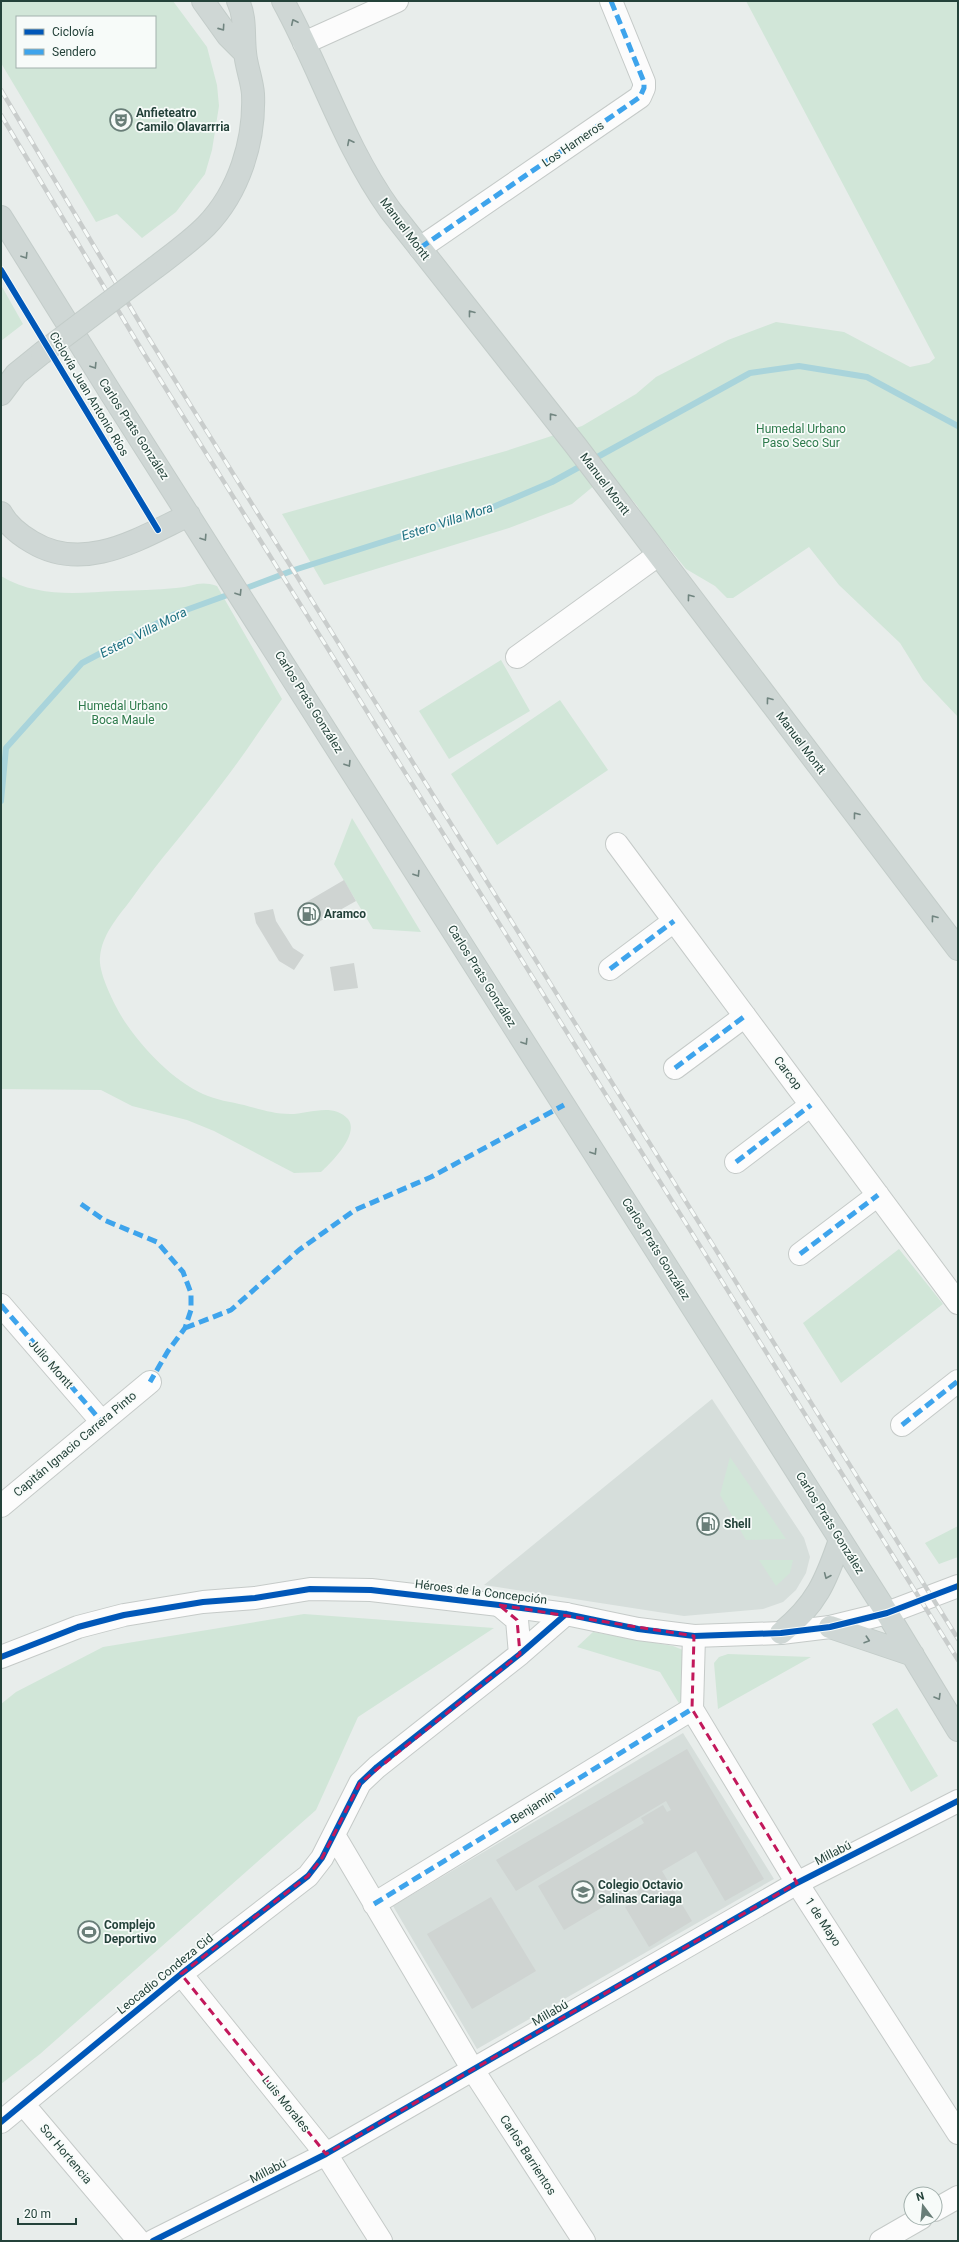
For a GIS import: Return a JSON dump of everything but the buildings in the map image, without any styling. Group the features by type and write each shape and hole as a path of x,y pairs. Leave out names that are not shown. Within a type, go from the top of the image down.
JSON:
{"main road":[{"path":"203,1 228,36 244,52"},
{"path":"1,394 16,374 35,358 156,267 207,225 225,201 238,176 250,136 252,115 252,94 244,52 245,26 238,1"},
{"name":"Manuel Montt","path":"283,1 304,43 333,108 368,176 390,210 576,446 958,949"},
{"name":"Carlos Prats González","path":"2,220 887,1613 958,1730"},
{"path":"1,378 35,358"},
{"path":"1,514 12,528 37,546 59,554 82,556 105,552 189,515"},
{"path":"781,1633 804,1613 814,1601 829,1573 840,1540"},
{"path":"830,1627 913,1655"}],"street":[{"path":"304,43 397,1"},
{"name":"Los Harneros","path":"420,248 640,97 644,82 611,1"},
{"path":"517,657 658,555"},
{"name":"Carcop","path":"617,844 958,1303"},
{"path":"610,969 674,921"},
{"path":"675,1068 745,1016"},
{"path":"736,1162 811,1105"},
{"path":"800,1254 878,1195"},
{"name":"Julio Montt","path":"1,1305 102,1422"},
{"path":"902,1426 958,1381"},
{"name":"Capitán Ignacio Carrera Pinto","path":"1,1506 150,1382"},
{"name":"Héroes de la Concepción","path":"1,1657 78,1627 124,1615 203,1602 255,1598 310,1589 371,1590 499,1605 566,1614 638,1629 694,1636 781,1633 830,1627 887,1613 958,1586"},
{"path":"499,1605 517,1620 520,1654"},
{"name":"Leocadio Condeza Cid","path":"1,2122 24,2105 181,1974 308,1876 322,1858 360,1783 377,1767 520,1654 566,1614"},
{"path":"692,1709 694,1636"},
{"name":"1 de Mayo","path":"692,1709 798,1883 958,2133"},
{"name":"Benjamín","path":"374,1904 692,1709"},
{"name":"Millabú","path":"153,2241 326,2154 798,1883 958,1801"},
{"name":"Carlos Barrientos","path":"334,1836 473,2070 584,2241"},
{"name":"Luis Morales","path":"181,1974 326,2154 381,2241"},
{"name":"Sor Hortencia","path":"24,2105 139,2241"},
{"path":"943,2205 958,2197"},
{"path":"881,2241 907,2226"}],"highlighted area":[{"path":"499,1605 694,1636 692,1709 797,1883 326,2154 181,1974 308,1876 322,1858 360,1783 520,1654 517,1620"}],"shaded area":[{"path":"712,1399 804,1538 810,1557 806,1573 796,1590 783,1602 763,1609 684,1616 484,1585"},
{"name":"Colegio Octavio Salinas Cariaga","path":"683,1733 774,1879 477,2049 393,1906"}],"green space":[{"path":"1,1 173,1 207,47 217,85 219,106 212,150 205,174 176,212 142,238 117,214 96,222 1,63"},
{"name":"Humedal Urbano Paso Seco Sur","path":"746,1 958,1 958,717 923,680 900,643 839,585 809,547 733,598 727,598 715,586 686,569 642,515 636,504 607,475 572,504 509,528 324,585 282,514 506,451 582,426 636,394 656,377 728,340 776,322 844,332 910,367 929,363 935,358"},
{"path":"1,285 23,324 1,341"},
{"name":"Humedal Urbano Boca Maule","path":"1,576 29,588 43,591 72,593 161,589 200,584 211,584 217,586 282,699 244,754 198,815 115,920 101,949 100,964 113,1000 121,1016 132,1032 170,1073 192,1088 213,1098 272,1112 297,1114 328,1110 342,1114 348,1119 351,1125 350,1132 343,1148 321,1172 294,1173 214,1131 187,1120 132,1106 101,1090 1,1089"},
{"path":"501,660 530,711 449,759 419,711"},
{"path":"560,700 608,770 497,845 451,774"},
{"path":"352,818 421,932 373,929 334,864"},
{"path":"899,1249 943,1304 841,1383 803,1323"},
{"path":"730,1457 786,1539 746,1540 720,1495"},
{"path":"958,1526 958,1557 939,1564 925,1543"},
{"path":"759,1560 793,1560 790,1573 776,1586"},
{"name":"Complejo Deportivo","path":"304,1614 494,1628 358,1717 316,1810 40,2054 1,2084 1,1704 16,1692 103,1647"},
{"path":"593,1632 673,1646 683,1650 686,1703 680,1705 660,1672 577,1647"},
{"path":"728,1654 811,1657 718,1709 714,1663 719,1657"},
{"path":"897,1708 938,1776 911,1792 872,1724"}],"waterway":[{"name":"Estero Villa Mora","path":"241,590 294,570 493,507 552,482 750,373 799,366 867,377 958,426"},
{"name":"Estero Villa Mora","path":"1,801 6,748 82,663 175,614 233,593"}],"railway":[{"path":"1,90 150,340 958,1639"},
{"path":"1,115 143,352 958,1660"}],"marked path":[{"path":"420,248 640,97 644,88 644,82 611,1"},
{"path":"610,969 674,921"},
{"path":"675,1068 745,1016"},
{"path":"185,1328 231,1310 299,1250 355,1210 431,1177 564,1105"},
{"path":"736,1162 811,1105"},
{"path":"800,1254 878,1195"},
{"path":"81,1204 104,1220 157,1242 183,1272 191,1293 191,1310 185,1328 168,1351 150,1382"},
{"path":"1,1305 102,1422"},
{"path":"902,1425 958,1381"},
{"path":"374,1904 692,1709"}],"cycle path":[{"name":"Ciclovía Juan Antonio Ríos","path":"1,270 158,530"},
{"path":"1,1657 78,1627 124,1615 203,1602 255,1598 310,1589 371,1590 499,1605 566,1614 638,1629 694,1636 781,1633 830,1627 887,1613 958,1586"},
{"path":"1,2122 181,1974 308,1876 322,1858 360,1783 377,1767 520,1654 566,1614"},
{"path":"153,2241 326,2154 797,1883 958,1801"}],"place":[{"name":"Anfieteatro Camilo Olavarrria","path":"121,120"},
{"name":"Aramco","path":"309,914"},
{"name":"Shell","path":"708,1524"},
{"name":"Colegio Octavio Salinas Cariaga","path":"583,1892"},
{"name":"Complejo Deportivo","path":"89,1932"}]}
